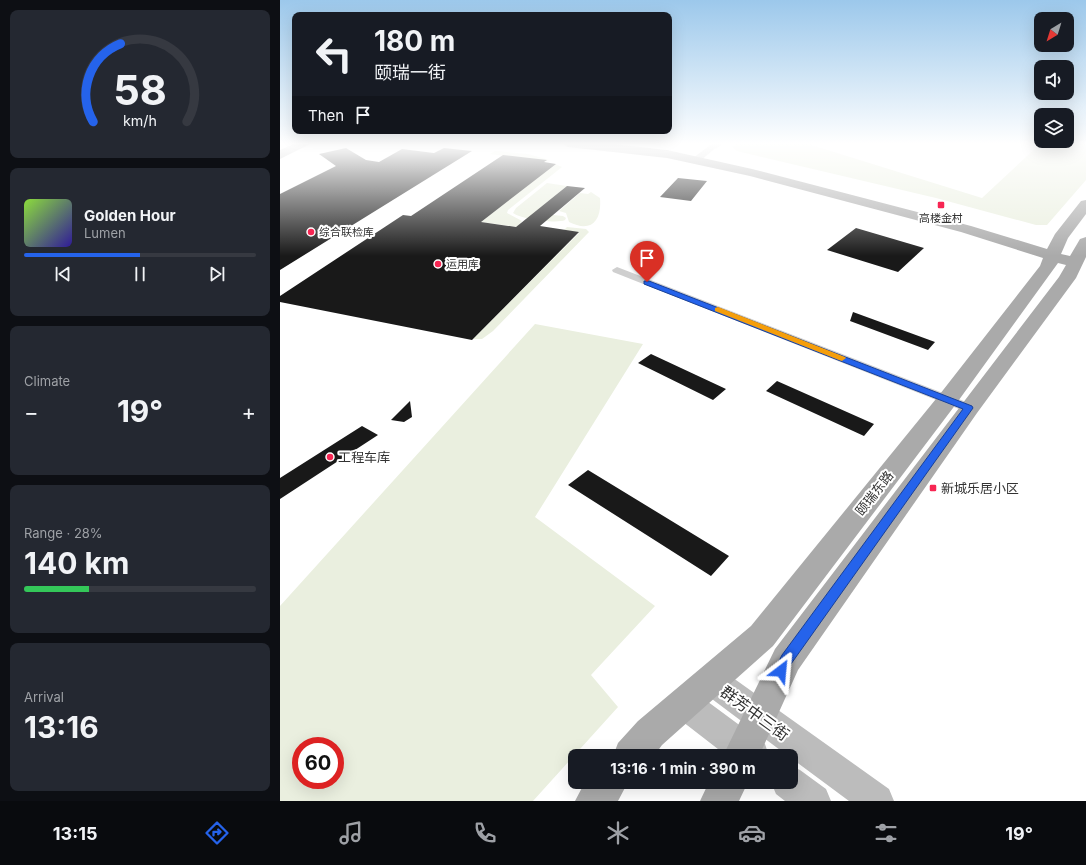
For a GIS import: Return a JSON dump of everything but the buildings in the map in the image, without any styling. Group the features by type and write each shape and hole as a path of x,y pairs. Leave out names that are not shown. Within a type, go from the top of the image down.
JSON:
{"main road":[{"path":"790,180 966,228 1083,256"},
{"path":"826,180 922,204"},
{"name":"颐瑞东路","path":"748,749 760,716 786,660 1048,267 1060,237 1086,204"},
{"path":"937,208 1016,230 1055,250"},
{"name":"颐瑞东路","path":"637,749 650,733 762,636 958,404 1067,278 1083,256"},
{"name":"群芳中三街","path":"711,680 877,801"},
{"path":"685,704 740,749"},
{"path":"594,801 604,789"},
{"path":"719,801 725,789"},
{"path":"798,789 814,801"}],"street":[{"path":"617,270 958,404"}],"green space":[{"path":"534,180 545,180 508,210 507,213 522,221 517,227 481,222"},
{"path":"861,180 925,180 982,198 1001,180 1086,180 1047,225 1036,225 936,198"},
{"path":"547,183 567,186 534,213 563,216 566,218 565,220 539,220 523,217 513,213 516,208"},
{"path":"591,192 600,198 599,213 594,223 583,226 577,225 569,222 566,213 559,211 580,193 588,194"},
{"path":"567,227 586,229 589,232 493,331 482,339 473,339 579,233 564,230"},
{"path":"535,324 643,344 535,517 655,606 591,675 618,707 580,749 568,749 568,762 533,801 280,801 280,606"}],"slow traffic":[{"path":"718,310 842,358"}],"place":[{"name":"高楼金村","path":"941,205"},
{"name":"综合联检库","path":"311,232"},
{"name":"运用库","path":"438,264"},
{"name":"工程车库","path":"330,457"},
{"name":"新城乐居小区","path":"933,488"}],"route":[{"path":"647,282 969,408 786,660 781,671"}]}
